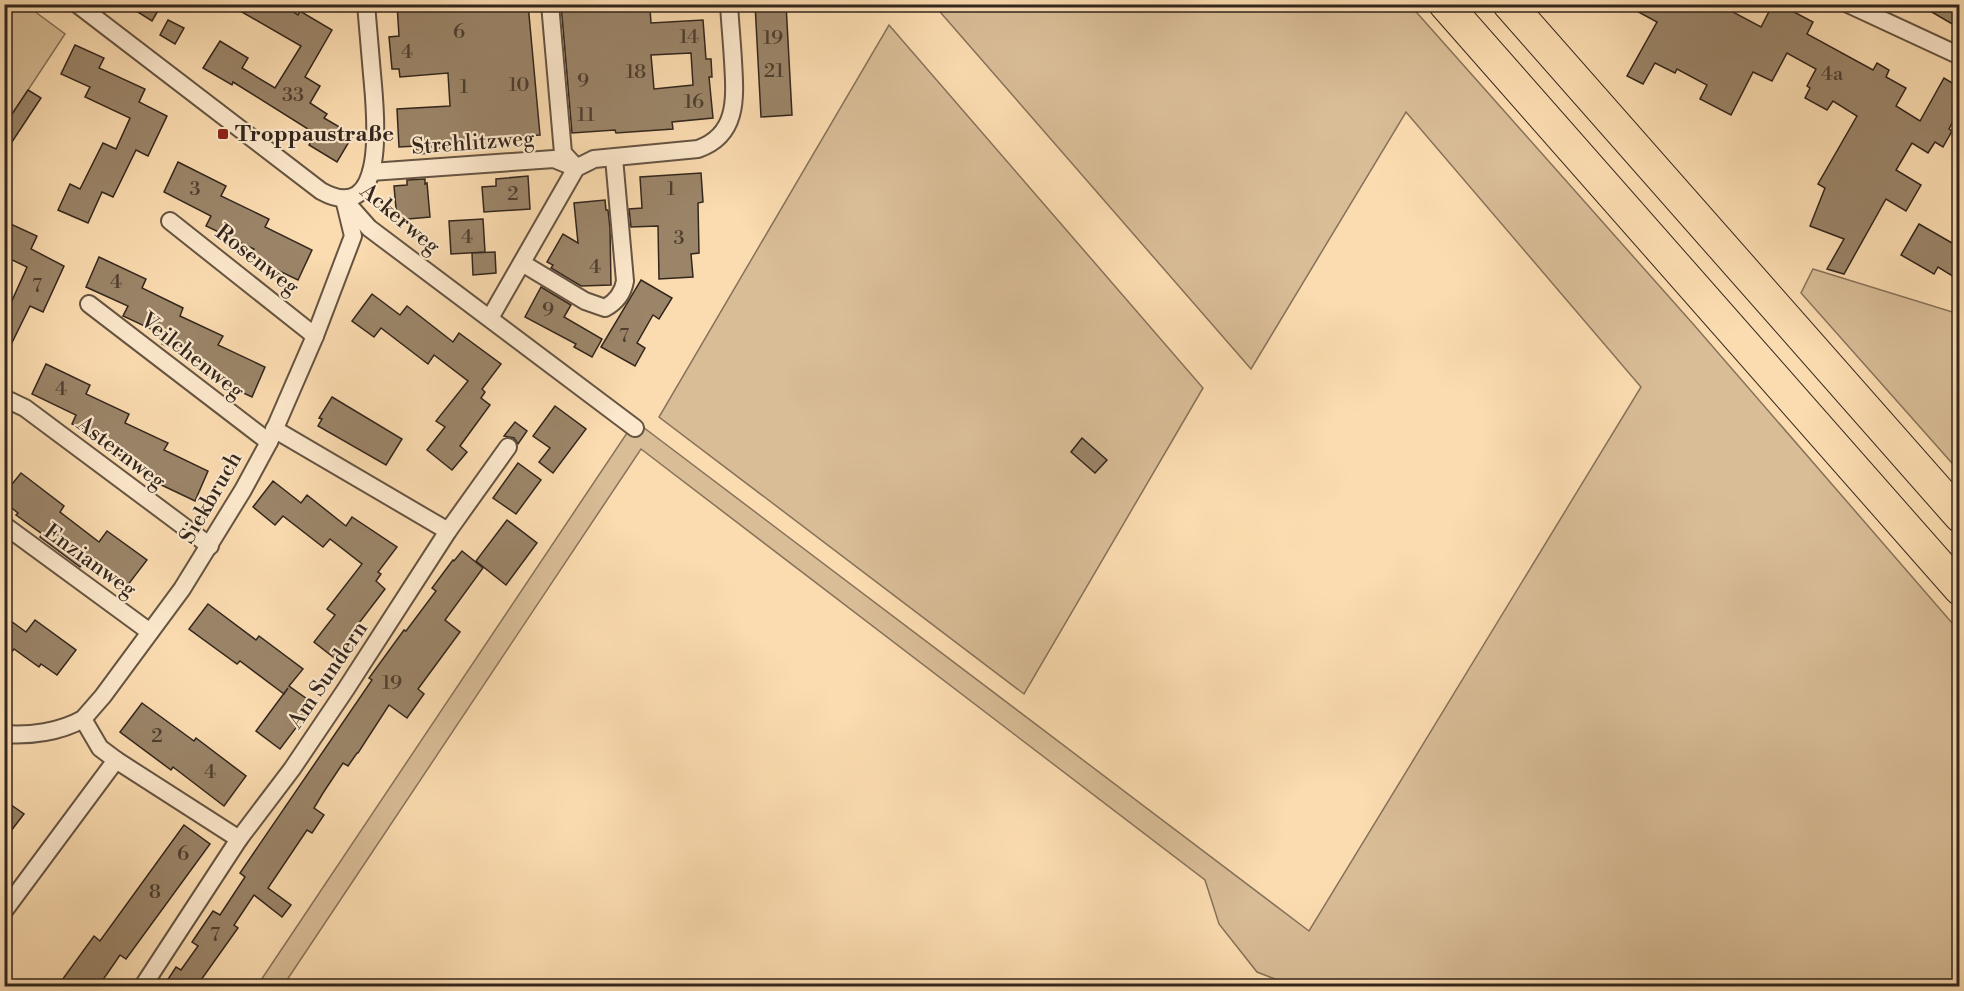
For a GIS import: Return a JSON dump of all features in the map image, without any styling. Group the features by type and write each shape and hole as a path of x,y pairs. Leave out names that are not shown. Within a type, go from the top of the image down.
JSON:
{"highway":[{"path":"1446,4 1959,589"},
{"path":"1509,4 1959,516"}],"street":[{"name":"Ackerweg","path":"78,4 321,191 335,198 344,199 369,228 635,428"},
{"path":"344,199 357,193 363,187 371,172 375,154 376,137 366,4"},
{"path":"550,4 562,153 576,168"},
{"path":"490,318 576,168 594,159 698,149 714,141 729,123 735,95 729,4"},
{"path":"1848,4 1959,56"},
{"path":"522,263 585,302 605,308 613,304 624,289 625,281 614,158"},
{"name":"Strehlitzweg","path":"371,172 554,159 576,168"},
{"name":"Siekbruch","path":"83,719 150,633 210,546 272,435 315,336 353,236 344,199"},
{"name":"Rosenweg","path":"170,221 315,336"},
{"name":"Veilchenweg","path":"89,304 272,435"},
{"name":"Asternweg","path":"4,398 25,408 210,546"},
{"path":"272,435 448,531"},
{"name":"Am Sundern","path":"142,987 239,839 292,769 448,531 508,447"},
{"name":"Enzianweg","path":"4,525 150,633"},
{"path":"4,734 42,732 70,726 83,719 100,748 239,839"},
{"path":"4,911 116,760"}],"shaded area":[{"path":"5,5 26,5 65,34 5,125"},
{"path":"934,5 1410,5 1694,325 1959,631 1959,986 1293,986 1257,972 1219,924 1205,880 641,449 283,986 257,986 635,421 1309,931 1641,387 1406,112 1251,369"},
{"path":"889,25 1203,388 1024,694 659,417"},
{"path":"1813,269 1959,314 1959,471 1801,293"}],"building":[{"path":"125,4 162,4 152,21"},
{"path":"228,4 281,4 298,15 300,11 332,30 305,77 320,86 310,103 327,114 324,118 353,135 337,162 309,145 316,134 233,82 232,85 203,68 220,41 248,58 242,68 275,88 301,46"},
{"path":"397,4 528,4 540,135 501,138 502,144 433,149 433,153 417,154 416,146 399,147 397,109 450,106 448,73 400,77 399,69 392,69 389,37 399,36"},
{"path":"561,4 626,4 626,10 650,8 651,23 703,20 706,59 711,59 712,77 709,77 713,118 672,122 673,129 572,133","holes":["691,53 693,85 654,89 651,55"]},
{"path":"755,4 786,4 792,115 761,117"},
{"path":"1624,4 1732,4 1729,10 1761,27 1773,4 1779,4 1813,22 1807,34 1873,70 1877,63 1889,70 1886,77 1906,88 1896,106 1920,121 1944,78 1959,87 1959,109 1949,129 1952,131 1943,147 1935,142 1928,153 1912,143 1896,170 1921,185 1906,211 1886,199 1844,274 1827,269 1844,239 1810,226 1825,188 1818,184 1857,116 1833,101 1827,110 1805,98 1810,88 1807,86 1816,69 1787,53 1772,81 1753,72 1731,115 1700,99 1707,85 1677,69 1675,73 1655,63 1643,84 1627,76 1657,22"},
{"path":"1918,4 1959,4 1959,28"},
{"path":"168,20 184,28 175,44 160,35"},
{"path":"75,45 104,58 99,68 145,89 139,102 167,116 148,156 136,150 113,197 102,192 88,223 58,210 70,184 80,189 103,143 116,149 130,118 85,97 90,87 61,74"},
{"path":"28,90 41,98 4,154 4,126"},
{"path":"178,162 226,186 221,196 269,219 265,227 312,250 298,280 250,257 254,249 206,226 211,216 164,192"},
{"path":"701,173 703,202 698,203 699,253 691,254 693,277 659,279 658,226 631,227 629,209 642,208 640,177"},
{"path":"528,176 530,209 484,212 482,187 496,186 496,179"},
{"path":"425,179 430,217 397,220 394,186 407,185 407,180"},
{"path":"605,200 610,228 611,285 581,286 551,268 553,265 547,262 563,234 578,243 574,203"},
{"path":"483,219 485,252 451,254 449,221"},
{"path":"4,221 37,236 31,249 64,266 43,312 30,306 4,359 4,303 10,305 27,267 4,256"},
{"path":"1919,224 1959,247 1959,280 1938,267 1934,274 1901,255"},
{"path":"495,252 496,273 473,275 472,253"},
{"path":"99,257 146,279 142,288 183,308 180,316 223,336 218,345 265,367 252,397 205,375 209,365 162,344 166,336 123,316 128,306 86,287"},
{"path":"641,280 672,298 659,319 653,315 637,343 645,348 635,366 601,347"},
{"path":"541,287 571,305 564,317 602,339 592,357 574,347 576,344 525,317"},
{"path":"372,294 400,315 407,306 453,342 459,333 501,364 482,389 485,392 481,398 490,405 460,446 467,452 452,470 427,450 445,427 436,421 468,381 434,355 428,364 381,328 374,337 352,321"},
{"path":"46,364 90,385 86,394 129,414 125,423 168,443 164,450 208,471 195,501 151,480 154,472 111,452 115,444 72,424 76,415 32,394"},
{"path":"332,397 402,439 386,465 318,426 322,419 319,418"},
{"path":"555,406 586,429 553,473 539,462 550,448 533,436"},
{"path":"515,422 527,431 518,444 514,438 504,436"},
{"path":"1082,438 1107,460 1095,473 1071,452"},
{"path":"518,463 541,480 516,514 493,498"},
{"path":"21,473 64,506 60,512 99,542 107,531 147,560 127,586 88,557 80,567 40,537 42,534 16,515 18,513 4,502 4,494"},
{"path":"273,481 301,503 307,495 346,526 352,517 397,547 378,572 381,574 376,581 385,589 349,636 358,642 342,664 314,642 335,615 327,609 362,564 330,539 323,547 283,516 275,525 253,507"},
{"path":"507,520 537,543 506,585 476,561"},
{"path":"462,551 483,568 445,620 460,632 418,689 424,694 407,718 389,705 358,753 348,766 343,763 323,793 314,808 324,815 312,833 307,830 268,888 291,905 282,917 254,895 234,925 238,928 196,987 163,987 176,967 181,970 198,946 192,942 213,911 220,915 245,877 240,873 372,680 369,678 436,591 432,588"},
{"path":"208,604 256,640 259,636 303,669 289,686 314,704 280,749 256,731 284,694 240,661 237,664 189,629"},
{"path":"4,616 26,632 35,620 76,650 57,675 41,664 39,667 14,649 4,662"},
{"path":"142,703 194,741 196,738 246,776 224,806 173,767 171,770 120,732"},
{"path":"4,800 24,814 4,840"},
{"path":"184,825 210,844 126,959 120,955 98,987 57,987 94,936 100,941"}],"place":[{"name":"Troppaustraße","path":"223,134"}]}
